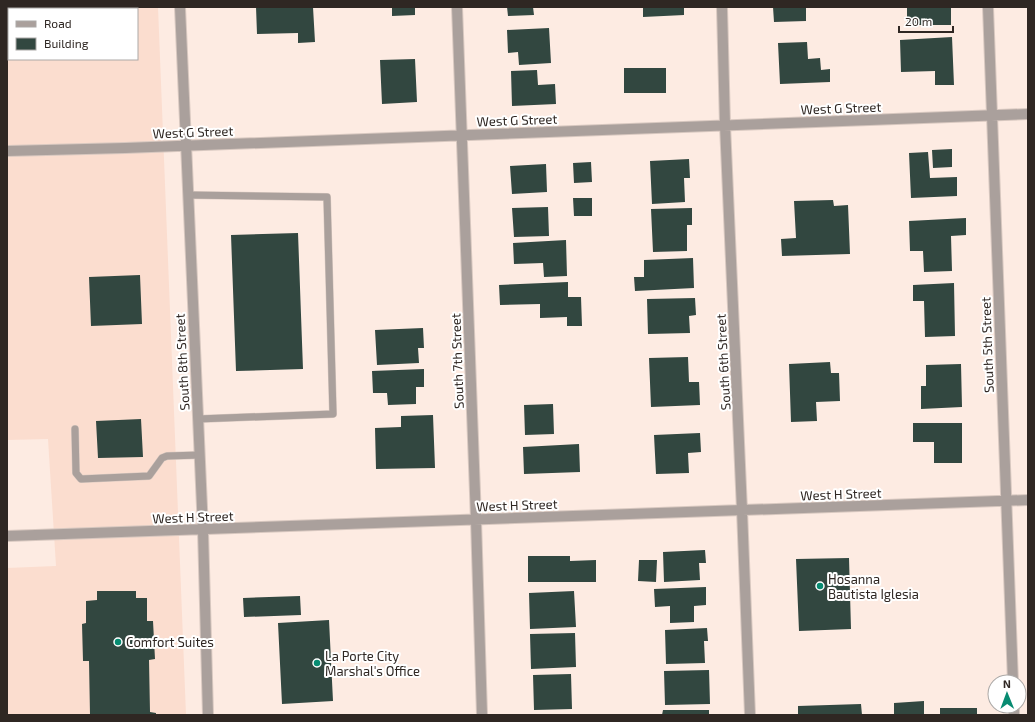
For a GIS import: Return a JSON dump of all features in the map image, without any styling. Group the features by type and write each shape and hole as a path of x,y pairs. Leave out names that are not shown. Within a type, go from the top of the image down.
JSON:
{"street":[{"name":"South 8th Street","path":"180,7 203,530 208,715"},
{"name":"South 7th Street","path":"457,7 482,715"},
{"name":"South 6th Street","path":"722,7 725,125 750,715"},
{"name":"South 5th Street","path":"988,7 1013,674"},
{"name":"West G Street","path":"7,151 1028,114"},
{"name":"West H Street","path":"7,536 1028,500"}],"lane":[{"path":"188,195 327,197 333,414 198,419"},
{"path":"75,429 76,473 81,479 149,476 162,458 166,456 200,455"}],"shaded area":[{"path":"7,7 158,7 186,715 7,715 7,568 56,566 48,439 7,440"}],"building":[{"path":"45,7 109,7 109,8"},
{"path":"256,7 313,7 315,42 298,43 298,33 257,34"},
{"path":"392,7 415,7 415,15 392,16"},
{"path":"507,7 533,7 534,15 508,16"},
{"path":"643,7 684,7 684,15 643,17"},
{"path":"773,7 806,7 806,21 774,22"},
{"path":"907,7 951,7 951,25 907,25"},
{"path":"549,28 551,63 519,65 518,52 508,53 507,30"},
{"path":"952,37 954,85 935,85 935,71 901,72 900,40"},
{"path":"807,42 808,59 820,58 821,70 830,69 830,82 780,84 778,43"},
{"path":"415,59 417,102 382,104 380,60"},
{"path":"624,68 666,68 666,93 624,93"},
{"path":"537,70 538,85 555,84 556,104 512,106 511,71"},
{"path":"952,149 952,167 933,168 932,150"},
{"path":"928,152 930,178 957,177 957,196 911,198 909,153"},
{"path":"689,159 690,178 684,178 685,202 652,204 650,161"},
{"path":"591,162 592,182 574,183 573,163"},
{"path":"546,164 547,192 512,194 510,166"},
{"path":"573,198 592,198 592,216 574,216"},
{"path":"833,200 834,206 848,205 850,254 782,256 781,239 796,238 794,201"},
{"path":"548,207 549,236 514,237 512,208"},
{"path":"692,208 692,225 687,225 687,251 653,252 651,209"},
{"path":"966,218 966,235 951,236 952,271 924,272 923,251 910,251 909,221"},
{"path":"298,233 303,369 236,371 231,235"},
{"path":"566,240 567,276 544,277 543,263 514,264 513,243"},
{"path":"693,258 694,288 635,291 634,277 644,277 644,260"},
{"path":"140,275 142,324 91,326 89,277"},
{"path":"568,282 568,297 581,297 582,326 567,326 567,317 540,318 540,304 500,305 499,285"},
{"path":"954,283 955,336 925,337 924,301 913,301 913,285"},
{"path":"695,298 696,315 689,316 690,333 648,334 647,299"},
{"path":"423,328 424,348 418,348 419,363 377,365 375,330"},
{"path":"688,357 689,382 699,382 700,405 651,407 649,358"},
{"path":"830,362 831,373 839,373 840,401 816,402 817,421 791,422 789,364"},
{"path":"961,364 962,407 921,409 921,386 926,386 926,365"},
{"path":"424,369 424,387 416,387 416,404 388,405 387,393 373,393 372,371"},
{"path":"553,404 554,434 525,435 524,405"},
{"path":"433,415 435,468 376,469 375,428 401,427 401,416"},
{"path":"141,419 143,457 98,458 96,421"},
{"path":"913,423 962,423 962,463 934,463 934,442 913,442"},
{"path":"700,433 701,452 688,453 689,473 656,474 654,435"},
{"path":"579,444 580,472 524,474 523,447"},
{"path":"705,550 706,563 699,563 700,580 664,582 663,552"},
{"path":"528,556 570,556 570,561 596,560 596,582 528,582"},
{"path":"849,558 851,629 799,631 796,559"},
{"path":"639,560 657,560 656,582 638,581"},
{"path":"706,587 706,605 694,606 694,622 670,623 670,606 655,607 654,589"},
{"name":"Comfort Suites","path":"97,591 136,591 136,598 147,598 147,621 153,621 155,659 149,660 150,712 156,713 156,715 90,715 89,661 83,661 82,624 86,623 86,601 97,600"},
{"path":"574,591 576,627 530,629 529,593"},
{"path":"300,596 301,615 244,617 243,598"},
{"path":"329,620 333,701 282,704 278,623"},
{"path":"707,628 708,641 704,641 705,663 666,664 665,630"},
{"path":"575,633 576,667 531,669 530,634"},
{"path":"709,670 710,704 665,705 664,671"},
{"path":"571,674 572,709 534,710 533,675"},
{"path":"924,701 924,715 894,715 894,703"},
{"path":"861,704 862,715 798,715 798,706"},
{"path":"940,708 977,708 977,715 940,715"},
{"path":"663,710 709,710 709,715 662,715"}],"place":[{"name":"Hosanna Bautista Iglesia","path":"820,586"},
{"name":"Comfort Suites","path":"118,642"},
{"name":"La Porte City Marshal's Office","path":"317,663"}]}
